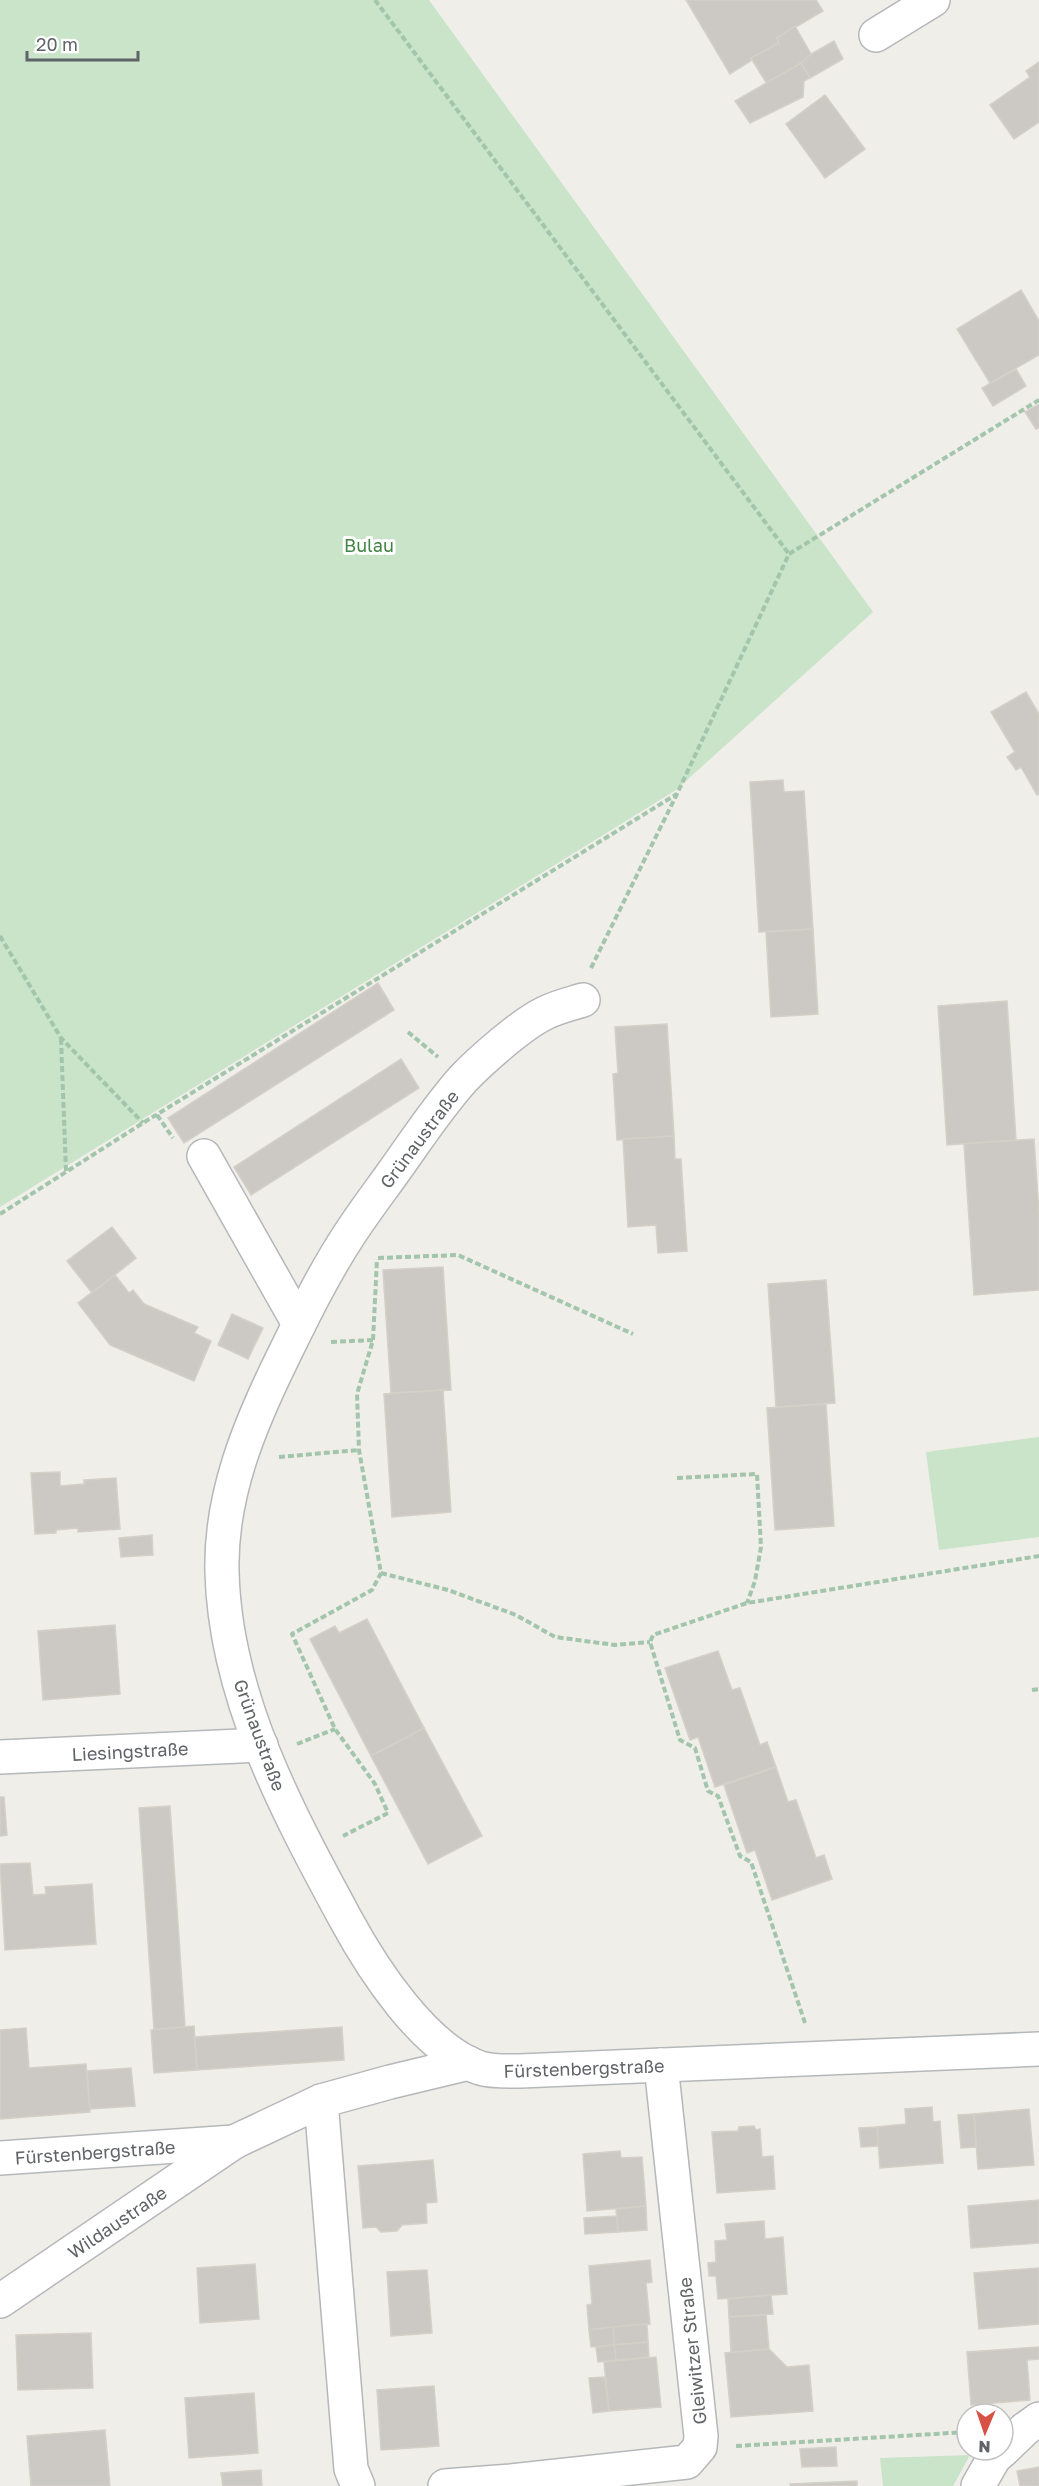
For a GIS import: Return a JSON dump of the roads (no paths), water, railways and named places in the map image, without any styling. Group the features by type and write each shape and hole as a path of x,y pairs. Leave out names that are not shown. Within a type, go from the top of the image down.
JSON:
{"street":[{"path":"876,35 933,0"},
{"name":"Grünaustraße","path":"469,2063 444,2047 415,2021 385,1983 358,1942 283,1799 240,1689 229,1632 222,1571 228,1499 248,1434 294,1334 348,1236 423,1129 463,1079 509,1038 543,1014 583,1000"},
{"path":"204,1156 294,1334"},
{"name":"Liesingstraße","path":"0,1757 261,1745"},
{"name":"Fürstenbergstraße","path":"0,2158 234,2142 321,2101 469,2063 483,2069 509,2071 1039,2049"},
{"name":"Gleiwitzer Straße","path":"445,2486 687,2462 700,2447 701,2436 661,2065"},
{"path":"321,2101 351,2469 358,2486"},
{"name":"Wildaustraße","path":"0,2301 234,2142"},
{"path":"1015,2439 1039,2419"},
{"path":"978,2486 992,2462"}],"park label":[{"name":"Bulau","path":"369,545"}]}
